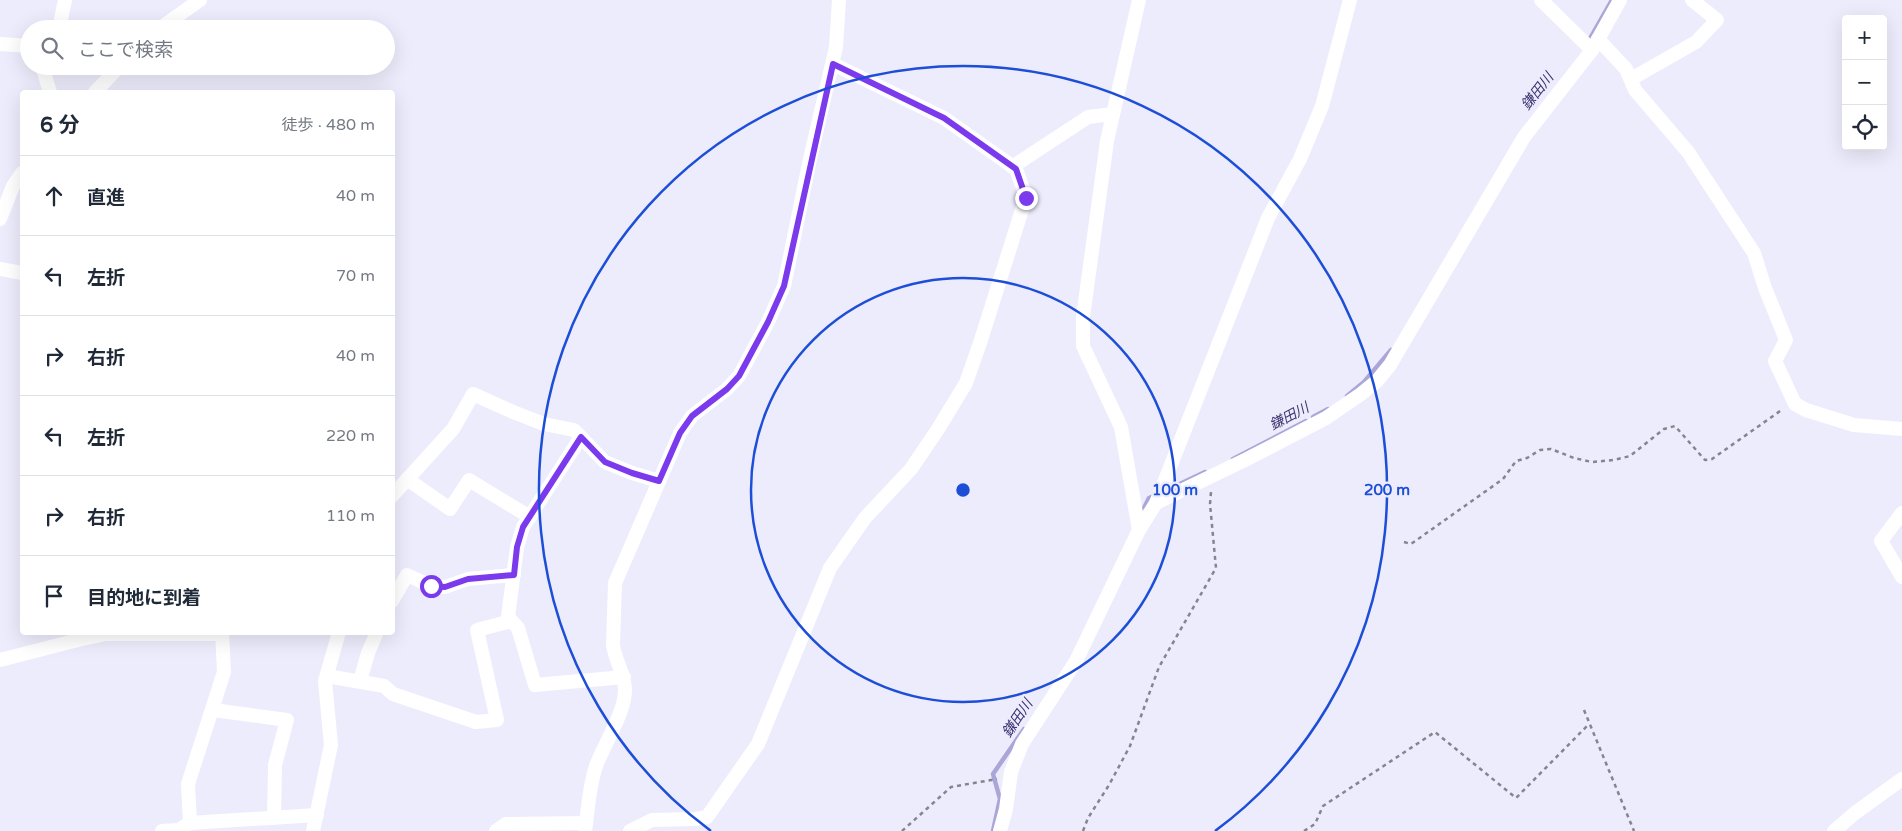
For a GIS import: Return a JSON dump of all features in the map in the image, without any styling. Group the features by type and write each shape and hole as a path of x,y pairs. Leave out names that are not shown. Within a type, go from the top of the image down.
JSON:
{"street":[{"path":"61,20 65,0"},
{"path":"172,20 200,0"},
{"path":"496,831 506,824 587,829 590,786 596,766 619,714 625,691 624,677 614,654 613,645 615,582 680,433 692,416 727,389 739,376 768,322 784,286 833,64 839,0"},
{"path":"1139,0 1107,141 1083,317 1083,346 1121,426 1139,530"},
{"path":"1000,831 1006,809 1010,777 1022,744 1076,661 1139,530 1156,503 1268,218 1300,159 1322,106 1350,0"},
{"path":"1541,0 1626,69 1636,90 1688,152 1754,253 1764,288 1786,340 1775,361 1796,404 1806,410 1854,425 1902,429"},
{"path":"1156,503 1326,418 1377,381 1390,365 1524,136 1595,44 1620,0"},
{"path":"1631,79 1696,42 1717,20 1692,0"},
{"path":"0,44 20,45"},
{"path":"630,831 652,820 707,817 758,744 830,568 865,518 911,469 966,383 1026,198 1016,169 944,118 833,64"},
{"path":"45,75 49,90"},
{"path":"50,90 51,75"},
{"path":"97,90 111,75"},
{"path":"1012,167 1088,117 1113,114"},
{"path":"0,219 20,176"},
{"path":"0,269 20,273"},
{"path":"395,493 453,429 473,394 544,424 574,430 605,462 659,481"},
{"path":"581,437 523,527 517,547 508,617 518,628 535,685 624,677"},
{"path":"407,479 450,509 469,480 530,517"},
{"path":"1902,513 1881,541 1902,577"},
{"path":"395,597 407,575 431,586 445,587 468,579 514,575"},
{"path":"327,676 384,686 393,694 476,722 498,720 478,630 511,621"},
{"path":"0,660 78,636 92,635"},
{"path":"190,823 188,784 224,672 222,635"},
{"path":"313,831 331,745 326,681 338,635"},
{"path":"360,681 376,635"},
{"path":"213,710 287,720 275,765 274,818"},
{"path":"1834,831 1855,813 1902,779"},
{"path":"162,831 179,830 190,823 221,826 274,818 317,815"}],"path":[{"path":"1404,542 1411,544 1503,479 1516,462 1540,450 1551,449 1574,458 1592,462 1614,460 1630,456 1664,429 1675,426 1705,460 1712,459 1779,411 1796,404"},
{"path":"1083,831 1088,818 1130,746 1159,666 1216,568 1210,504 1213,476"},
{"path":"1584,710 1634,831"},
{"path":"1304,831 1315,824 1324,806 1434,732 1516,798 1589,724"},
{"path":"902,831 951,788 1010,777"}],"waterway":[{"name":"鎌田川","path":"1588,42 1612,0"},
{"name":"鎌田川","path":"1347,396 1364,382 1391,350"},
{"name":"鎌田川","path":"1313,417 1328,409"},
{"name":"鎌田川","path":"1233,459 1306,421"},
{"name":"鎌田川","path":"1165,491 1205,472"},
{"name":"鎌田川","path":"1140,516 1149,498 1156,495"},
{"name":"鎌田川","path":"993,831 1000,799 993,774 1024,729"}],"route":[{"path":"431,586 445,587 468,579 514,575 517,547 523,527 581,437 605,462 659,481 680,433 692,416 727,389 739,376 768,322 784,286 810,159 833,64 944,118 1016,169 1026,198"}]}
